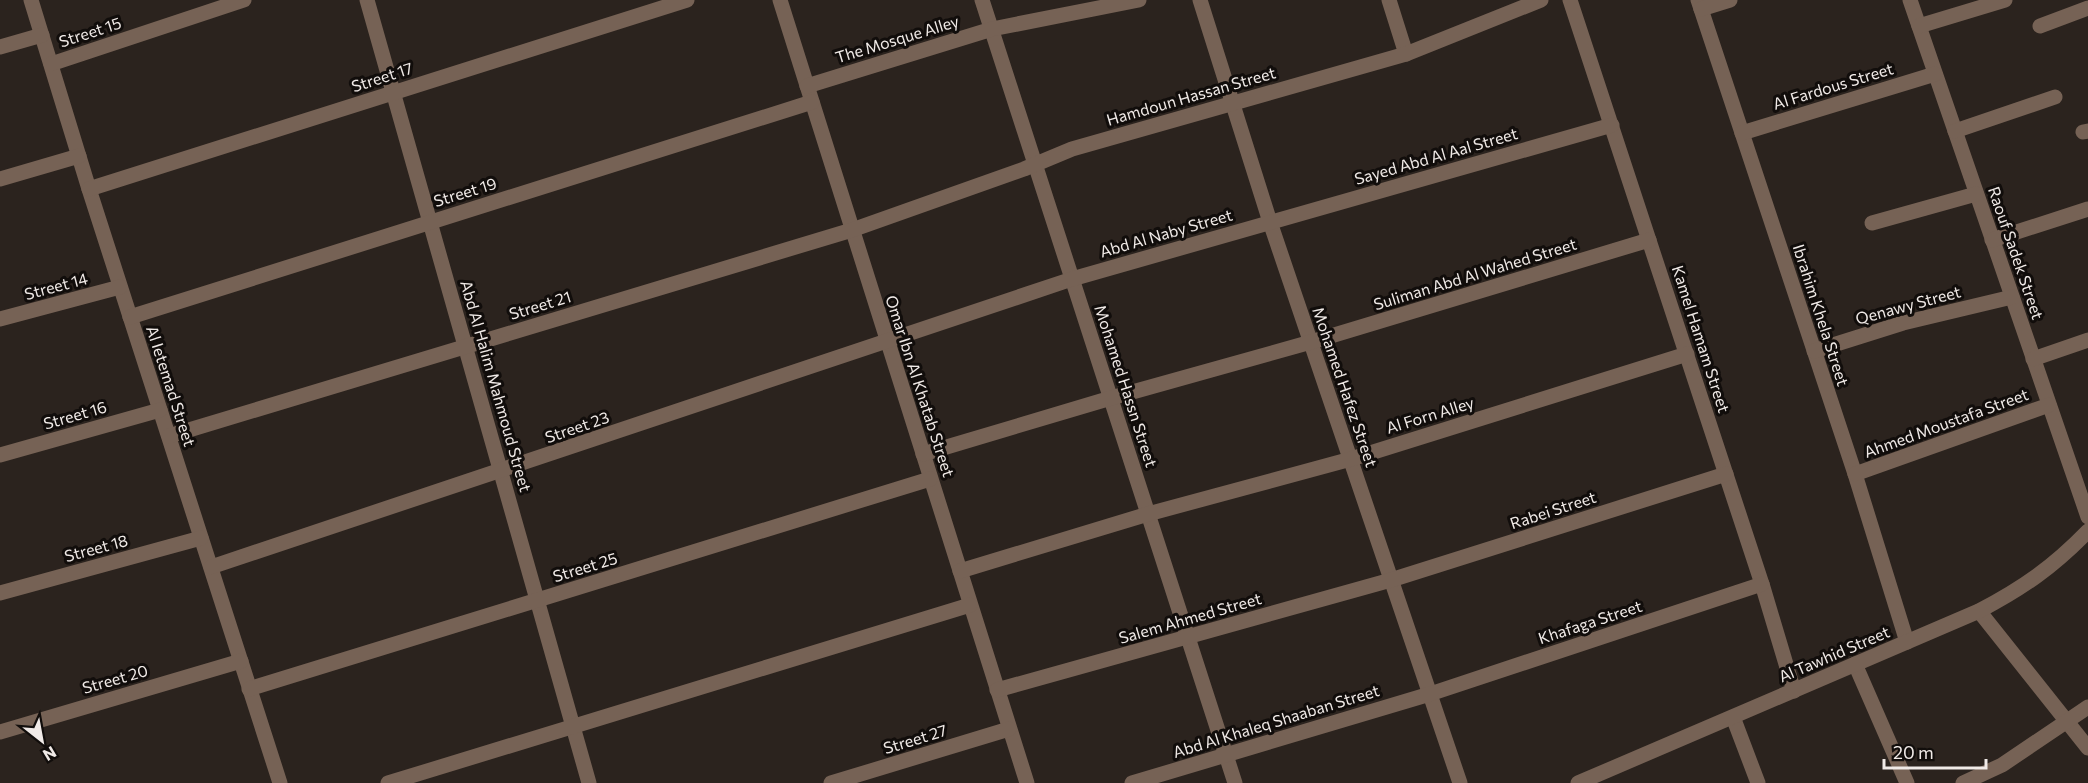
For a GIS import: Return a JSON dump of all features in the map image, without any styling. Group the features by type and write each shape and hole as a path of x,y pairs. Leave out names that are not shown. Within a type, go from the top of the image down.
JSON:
{"street":[{"name":"Al Ietemad Street","path":"31,0 120,287 280,783"},
{"name":"Street 15","path":"51,64 244,0"},
{"name":"Abd Al Halim Mahmoud Street","path":"367,0 589,783"},
{"name":"Street 17","path":"89,189 687,0"},
{"name":"Omar Ibn Al Khatab Street","path":"780,0 1027,783"},
{"name":"Mohamed Hassn Street","path":"982,0 1235,783"},
{"name":"The Mosque Alley","path":"807,86 992,29 1139,0"},
{"name":"Mohamed Hafez Street","path":"1200,0 1270,222 1460,783"},
{"path":"1389,0 1406,54"},
{"name":"Hamdoun Hassan Street","path":"852,230 1072,149 1406,54 1541,0"},
{"name":"Kamel Hamam Street","path":"1570,0 1762,584 1794,691"},
{"path":"1699,5 1730,0"},
{"name":"Raouf Sadek Street","path":"1910,0 2088,517"},
{"path":"1919,26 2005,0"},
{"name":"Ibrahim Khela Street","path":"1699,5 1855,474 1907,642"},
{"path":"2040,26 2088,8"},
{"path":"0,46 42,35"},
{"name":"Al Fardous Street","path":"1742,133 1935,74"},
{"path":"1954,131 2055,97"},
{"name":"Street 19","path":"130,317 812,102"},
{"name":"Sayed Abd Al Aal Street","path":"1270,222 1612,125"},
{"path":"0,179 79,156"},
{"path":"1872,223 1976,194"},
{"path":"1992,240 2088,209"},
{"name":"Abd Al Naby Street","path":"886,341 1072,279 1270,222"},
{"name":"Street 21","path":"169,436 852,230"},
{"name":"Suliman Abd Al Wahed Street","path":"923,454 1311,342 1649,240"},
{"name":"Street 14","path":"0,319 120,287"},
{"name":"Qenawy Street","path":"1814,351 1903,323 2012,297"},
{"path":"2033,359 2088,340"},
{"name":"Street 23","path":"211,567 501,472 886,341"},
{"name":"Al Forn Alley","path":"960,571 1148,514 1351,459 1687,354"},
{"name":"Ahmed Moustafa Street","path":"1855,474 2049,405"},
{"name":"Street 16","path":"0,455 160,410"},
{"name":"Rabei Street","path":"1391,580 1726,474"},
{"name":"Street 25","path":"249,688 930,479"},
{"name":"Al Tawhid Street","path":"1578,783 1979,611 2011,595 2040,576 2088,531"},
{"name":"Street 18","path":"0,593 201,538"},
{"name":"Salem Ahmed Street","path":"997,690 1391,580"},
{"name":"Khafaga Street","path":"1430,694 1762,584"},
{"path":"388,783 970,605"},
{"path":"1979,611 2088,748"},
{"name":"Street 20","path":"0,732 241,661"},
{"path":"1855,664 1906,783"},
{"name":"Abd Al Khaleq Shaaban Street","path":"1132,783 1430,694"},
{"path":"1963,783 2002,765 2088,707"},
{"path":"1734,717 1758,783"},
{"name":"Street 27","path":"831,783 1009,729"}]}
